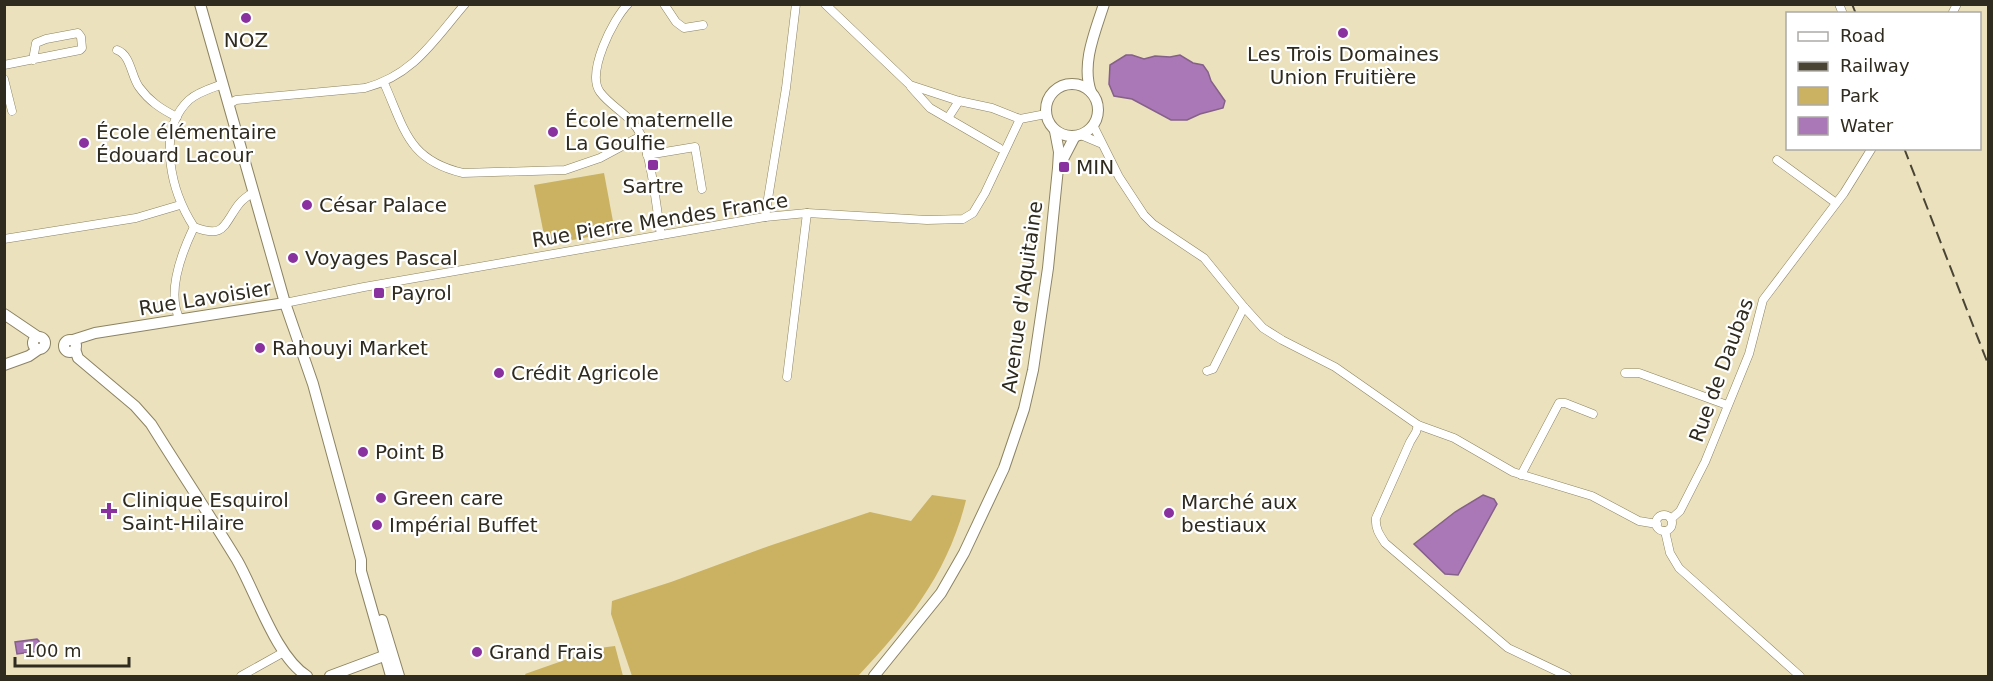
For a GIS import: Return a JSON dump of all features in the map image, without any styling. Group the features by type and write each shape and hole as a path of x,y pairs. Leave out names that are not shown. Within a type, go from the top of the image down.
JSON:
{"street":[{"path":"200,4 285,303 313,384 361,560 370,579 395,676"},
{"path":"229,104 237,100 365,88 384,83 411,66 465,4"},
{"path":"628,4 610,30 595,79 598,90 630,119 641,136 647,155 661,235"},
{"path":"664,4 676,22 684,28 703,25"},
{"path":"765,217 786,88 796,4"},
{"path":"1078,136 1093,125 1097,119 1098,106 1091,92 1087,73 1089,54 1104,4"},
{"path":"828,5 910,85 930,108 999,147"},
{"path":"4,65 33,60 80,50 82,48 81,37 78,33 71,33 36,43 33,60"},
{"path":"117,50 125,55 138,86 148,99 162,110 177,117"},
{"path":"1089,54 1076,78 1070,84 1054,91 1049,97 1046,114 1047,120 1055,131 1100,143"},
{"path":"4,79 12,111"},
{"path":"384,83 406,132 421,154 448,169 463,173 565,170 600,158 641,136"},
{"path":"223,84 193,97 177,117 170,152 171,169 180,205 194,227 212,231 220,230 228,224 239,204 254,192"},
{"path":"1070,84 1078,85 1091,92"},
{"path":"910,85 1020,118 1046,114"},
{"path":"948,118 959,101"},
{"name":"Rue Pierre Mendes France","path":"285,303 765,217 807,213 963,219 973,213 986,193 1020,118"},
{"path":"1093,125 1100,143 1123,184 1144,215 1153,224 1204,258 1256,322 1282,340 1335,367 1418,425 1454,438 1521,475 1593,496 1639,521 1657,524 1665,531"},
{"name":"Avenue d'Aquitaine","path":"874,676 941,593 964,553 1004,468 1024,409 1033,370 1048,268 1059,152 1055,131"},
{"name":"Avenue d'Aquitaine","path":"1058,168 1078,136"},
{"path":"647,155 695,147 702,189"},
{"name":"Rue de Daubas","path":"1671,519 1680,511 1699,476 1752,346 1763,300 1836,203 1871,150"},
{"path":"1777,160 1836,203"},
{"path":"4,239 136,218 180,205"},
{"path":"787,377 807,213"},
{"path":"180,320 176,305 177,270 182,252 194,227"},
{"name":"Rue Lavoisier","path":"70,346 90,338 130,328 285,303"},
{"path":"1207,371 1213,369 1244,307"},
{"path":"4,314 20,324 38,343 70,346 78,358 135,406 151,424 238,562 284,652 298,670 308,676"},
{"path":"4,364 29,356 38,343"},
{"path":"1625,373 1639,373 1727,405"},
{"path":"1521,475 1559,403 1565,403 1593,414"},
{"path":"1418,425 1377,518 1375,525 1378,533 1385,543 1508,648 1567,676"},
{"path":"1657,524 1658,519 1662,516 1671,519 1671,526 1665,531"},
{"path":"1665,531 1670,553 1679,568 1800,676"},
{"path":"361,560 361,571 395,676"},
{"path":"241,676 284,652"},
{"path":"330,676 387,654"}],"green space":[{"path":"604,173 615,232 546,245 534,185"},
{"path":"932,495 966,500 949,551 937,574 909,616 858,676 632,676 611,614 612,601 870,512 911,521"},
{"path":"615,646 623,676 526,676 525,674 599,648"}],"water":[{"path":"1126,55 1144,59 1180,55 1193,63 1203,65 1225,101 1223,108 1187,120 1171,120 1132,99 1114,96 1109,84 1110,65"},
{"path":"1483,495 1494,499 1497,504 1458,575 1445,574 1414,544 1455,512"},
{"path":"37,639 39,651 17,654 15,642"}],"railway":[{"path":"1852,4 1855,12"},
{"path":"1905,150 1988,364"}],"place":[{"name":"NOZ","path":"246,18"},
{"name":"Les Trois Domaines Union Fruitière","path":"1343,33"},
{"name":"École maternelle La Goulfie","path":"553,132"},
{"name":"École élémentaire Édouard Lacour","path":"84,143"},
{"name":"Sartre","path":"653,165"},
{"name":"MIN","path":"1064,167"},
{"name":"César Palace","path":"307,205"},
{"name":"Voyages Pascal","path":"293,258"},
{"name":"Payrol","path":"379,293"},
{"name":"Rahouyi Market","path":"260,348"},
{"name":"Crédit Agricole","path":"499,373"},
{"name":"Point B","path":"363,452"},
{"name":"Green care","path":"381,498"},
{"name":"Clinique Esquirol Saint-Hilaire","path":"109,511"},
{"name":"Marché aux bestiaux","path":"1169,513"},
{"name":"Impérial Buffet","path":"377,525"},
{"name":"Grand Frais","path":"477,652"}]}
